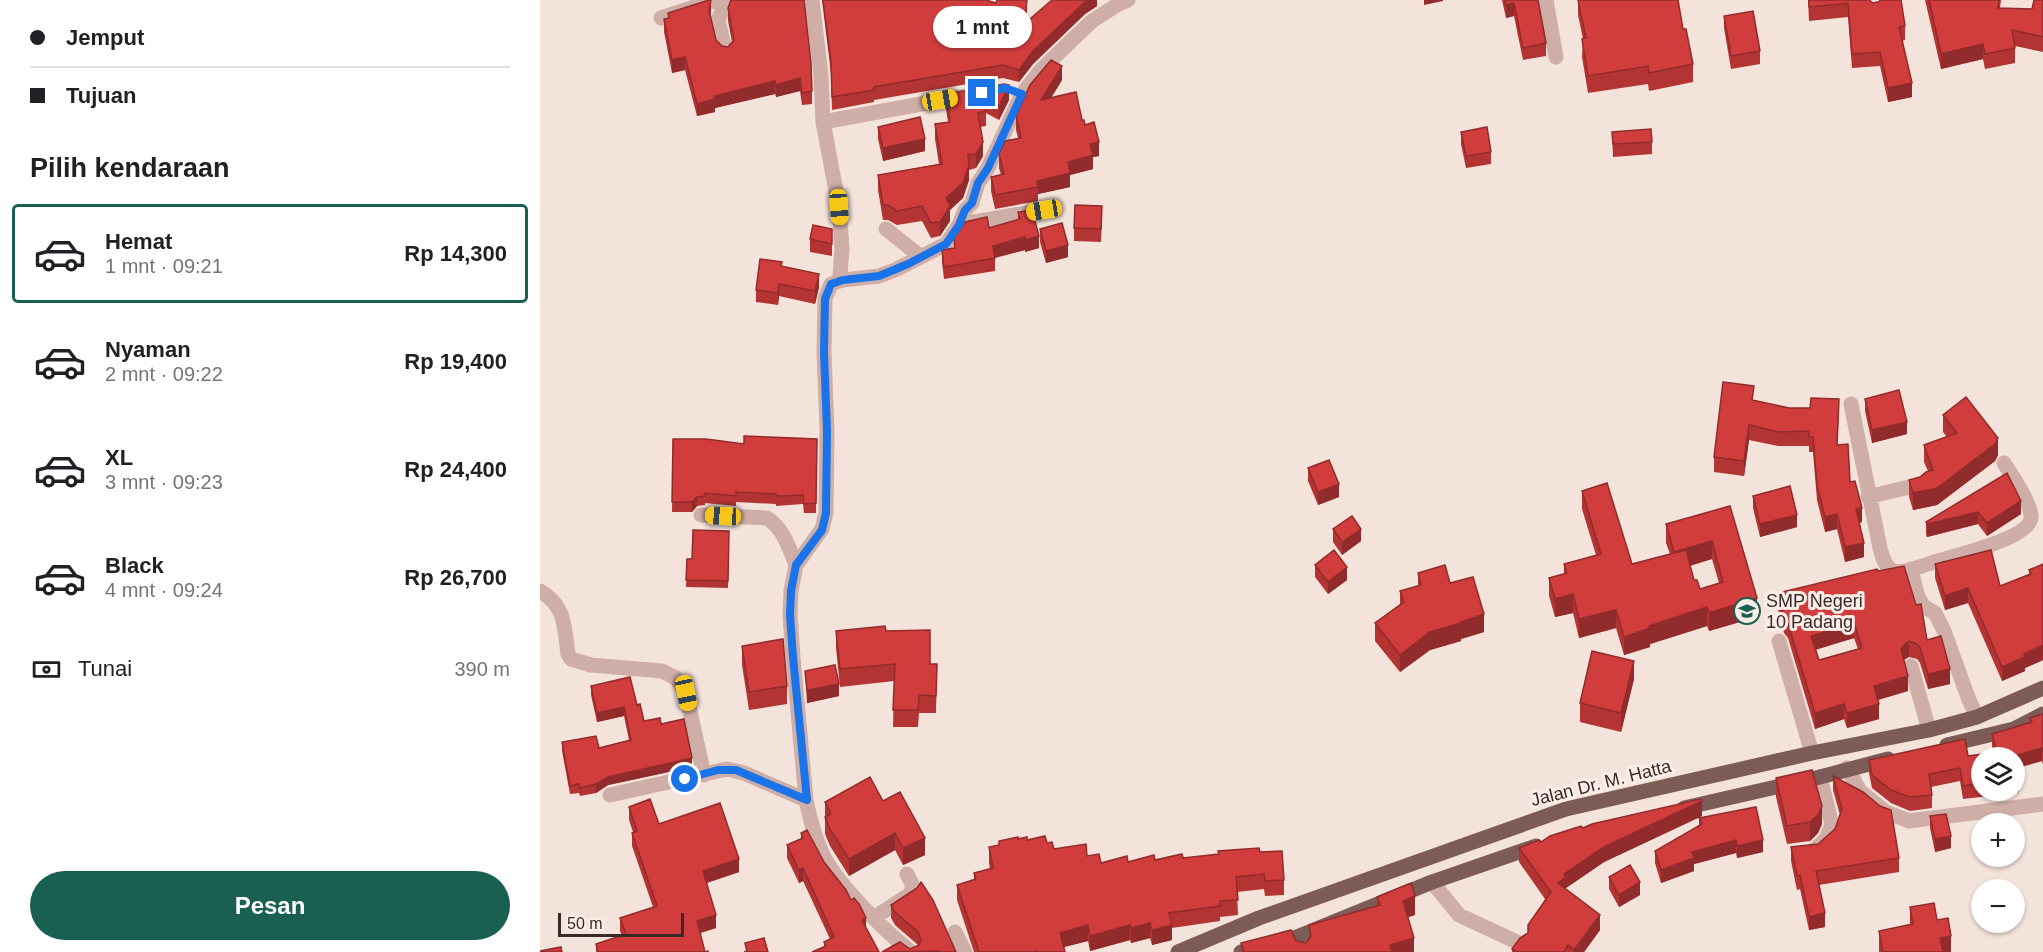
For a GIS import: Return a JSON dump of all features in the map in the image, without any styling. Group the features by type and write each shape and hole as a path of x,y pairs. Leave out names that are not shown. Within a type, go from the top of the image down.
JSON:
{"main road":[{"name":"Jalan Dr. M. Hatta","path":"1178,952 1259,918 1566,809 1812,753 1929,730 1977,717 2043,688"},
{"path":"1935,748 2014,729 2043,714"},
{"path":"1664,812 1902,756"},
{"path":"1241,952 1297,937 1432,882 1551,841"}],"street":[{"path":"661,18 716,0"},
{"path":"725,50 718,20 727,0"},
{"path":"812,0 821,75 823,122 839,207 843,249 840,275 843,280"},
{"path":"911,952 834,872 825,857 810,820 807,800 790,615 791,591 796,565 822,530 826,513 825,299 831,284 843,280 879,276 946,244 959,225 965,210 972,203 978,183 988,168 1022,94 1040,71 1092,21 1128,0"},
{"path":"1546,0 1556,57"},
{"path":"1005,88 1022,94"},
{"path":"823,122 982,93"},
{"path":"959,225 1044,210"},
{"path":"886,230 920,256"},
{"path":"1851,404 1868,497 1883,560 1892,570 1904,571"},
{"path":"1872,576 1904,571 1978,550 2010,536 2027,524 2031,520 2031,514 2019,486 2004,463"},
{"path":"1868,497 1917,484"},
{"path":"701,515 767,518 775,523 782,532 796,565"},
{"path":"1904,571 1923,606 1935,613 1968,700 1977,717"},
{"path":"540,591 555,600 562,614 568,654 571,658 591,665 662,671 676,678 686,693 704,775"},
{"path":"1779,641 1812,753"},
{"path":"1911,666 1929,730"},
{"path":"1847,768 1860,791 1886,812 1909,821 2043,804"},
{"path":"610,795 718,770 736,770 807,800"},
{"path":"1803,851 1813,850 1819,846 1826,839 1832,825 1820,777"},
{"path":"875,917 912,893 912,884 907,874"},
{"path":"1432,882 1459,915 1519,943"},
{"path":"955,932 965,952"},
{"path":"1297,937 1302,952"}],"building":[{"path":"711,0 709,10 716,40 722,46 728,47 734,40 728,8 731,0 804,0 812,91 802,93 800,78 776,85 775,81 714,96 715,99 697,104 685,57 672,60 664,19 669,18 668,13"},
{"path":"823,0 986,0 996,3 997,0 1027,0 1024,24 1052,0 1087,0 1033,51 1019,70 1003,65 874,87 874,90 832,97 831,61"},
{"path":"1505,0 1538,0 1546,43 1523,48 1514,3 1506,5"},
{"path":"1578,0 1678,0 1693,64 1649,73 1648,66 1588,76 1582,39 1586,38"},
{"path":"1809,0 1869,0 1873,3 1881,0 1901,0 1905,26 1899,27 1912,83 1888,88 1880,52 1852,54 1848,3 1809,7"},
{"path":"1929,0 1999,0 1998,8 2032,9 2034,0 2043,0 2043,37 2012,30 2015,48 1985,54 1983,44 1941,54"},
{"path":"1753,11 1760,51 1731,56 1724,16"},
{"path":"1051,60 1062,66 1041,100 1076,92 1082,120 1085,125 1094,122 1099,142 1090,144 1093,155 1068,162 1070,173 1037,181 1038,187 995,195 991,177 1004,174 999,154 1005,141 1021,138 1016,116 1030,85"},
{"path":"1009,85 999,106 984,97 986,111 978,113 983,142 976,154 968,155 969,165 963,183 946,198 950,206 940,222 931,223 922,206 897,211 888,205 883,205 878,175 942,164 935,124 950,122 946,94"},
{"path":"920,117 925,139 883,148 878,127"},
{"path":"1487,127 1491,152 1466,156 1461,132"},
{"path":"1651,129 1652,142 1613,144 1612,132"},
{"path":"1075,205 1102,206 1101,229 1074,228"},
{"path":"1032,210 1039,236 1025,240 1025,237 993,246 995,258 944,267 942,250 955,248 954,238 965,222 987,217 989,228 1020,219 1018,212"},
{"path":"1062,223 1068,245 1046,251 1040,229"},
{"path":"813,225 832,229 832,244 810,239"},
{"path":"760,259 782,262 781,266 819,274 815,291 779,284 778,293 756,290"},
{"path":"1723,382 1754,386 1752,400 1789,408 1810,408 1811,398 1839,399 1837,445 1848,444 1850,482 1855,481 1862,508 1856,509 1864,543 1845,547 1837,514 1825,517 1817,485 1813,437 1809,437 1809,431 1778,432 1749,425 1744,461 1714,457"},
{"path":"1899,390 1907,422 1872,430 1865,399"},
{"path":"1966,397 1998,438 1995,444 1937,488 1913,493 1909,480 1933,470 1924,445 1957,433 1943,415"},
{"path":"744,436 817,439 816,503 804,504 803,495 776,496 776,494 736,492 736,496 705,493 705,496 697,497 692,502 672,502 673,439 706,439 744,444"},
{"path":"1329,460 1339,484 1318,492 1308,468"},
{"path":"2007,473 2021,501 1987,523 1978,512 1927,524 1926,522"},
{"path":"1607,483 1632,564 1686,550 1694,580 1697,580 1700,589 1723,582 1712,541 1674,552 1666,524 1730,506 1757,598 1709,613 1707,607 1649,626 1650,628 1624,637 1616,610 1579,619 1573,594 1555,599 1549,578 1567,573 1564,564 1601,554 1582,491"},
{"path":"1790,486 1797,515 1760,524 1753,496"},
{"path":"1352,516 1361,529 1342,542 1333,529"},
{"path":"693,530 729,531 728,581 686,580 687,559 692,559"},
{"path":"1334,550 1347,567 1328,582 1315,565"},
{"path":"1991,550 2000,586 2031,574 2029,570 2043,564 2043,645 2024,654 2025,657 2002,667 1968,588 1945,596 1935,564"},
{"path":"1445,565 1450,583 1473,577 1484,614 1430,632 1400,655 1375,623 1404,602 1400,591 1421,585 1418,573"},
{"path":"1904,566 1916,605 1921,604 1927,640 1941,636 1950,669 1928,674 1920,648 1909,641 1901,649 1908,676 1874,686 1879,704 1847,713 1844,704 1815,713 1778,593 1877,569 1878,571","holes":["1854,623 1862,648 1819,660 1811,636"]},
{"path":"885,626 886,631 930,630 930,664 937,664 936,696 919,695 918,710 893,710 895,664 840,669 836,631"},
{"path":"783,639 787,686 749,692 742,646"},
{"path":"1592,651 1634,661 1621,713 1580,703"},
{"path":"835,665 839,684 807,690 805,671"},
{"path":"630,677 637,705 640,704 644,721 660,718 661,724 684,719 692,758 608,777 596,784 580,788 579,784 570,786 562,742 596,736 599,748 631,740 624,707 597,713 591,686"},
{"path":"2043,714 2043,752 2042,748 2025,753 2025,747 1996,747 1992,734 2032,722 2030,718"},
{"path":"1965,739 1968,756 1971,756 1971,785 1963,786 1960,768 1929,774 1932,795 1910,797 1891,790 1872,775 1869,760"},
{"path":"1812,770 1822,806 1818,815 1810,822 1787,826 1776,778"},
{"path":"1833,776 1863,792 1880,806 1891,810 1899,858 1816,871 1825,913 1809,917 1791,847 1818,844 1835,829 1842,809"},
{"path":"870,777 883,801 900,792 925,838 903,848 895,833 849,859 830,829 825,817 831,814 825,802"},
{"path":"650,799 659,824 720,803 739,859 703,871 716,915 697,921 705,952 598,952 596,944 626,934 620,918 657,906 632,833 637,831 629,807"},
{"path":"1701,799 1702,801 1604,847 1564,874 1566,877 1558,883 1600,915 1574,950 1568,945 1564,952 1517,952 1512,949 1520,938 1528,933 1528,925 1551,892 1519,848 1581,826 1583,828"},
{"path":"1756,807 1763,840 1737,846 1736,840 1692,852 1694,858 1661,870 1655,851 1702,824 1699,818"},
{"path":"1946,814 1951,836 1935,839 1930,816"},
{"path":"807,830 824,862 851,900 854,898 859,904 866,918 862,920 879,952 812,952 826,946 824,942 834,937 803,868 799,870 787,845 803,838 801,833"},
{"path":"1045,836 1047,843 1052,842 1054,849 1086,844 1087,856 1099,854 1101,863 1127,856 1128,862 1154,855 1155,860 1182,854 1183,858 1219,854 1218,851 1259,848 1260,852 1282,851 1284,880 1265,881 1264,874 1236,877 1238,900 1220,901 1220,906 1169,913 1172,925 1152,930 1150,923 1131,928 1130,925 1090,936 1088,925 1060,933 1065,952 979,952 957,885 976,879 974,873 993,868 989,847 999,845 999,841 1018,837 1018,839 1027,837 1027,840"},
{"path":"1630,865 1640,882 1619,895 1609,877"},
{"path":"921,882 933,900 956,952 882,952 900,942 910,949 919,945 921,940 918,932 895,912 891,905 917,888"},
{"path":"1411,883 1415,896 1403,901 1414,938 1390,945 1392,952 1244,952 1241,943 1291,930 1296,941 1306,943 1311,936 1309,925 1380,905 1377,897"},
{"path":"1934,903 1937,920 1948,918 1951,936 1940,938 1943,952 1883,952 1879,931 1913,924 1910,907"},
{"path":"764,938 768,952 744,952 747,951 745,943"},
{"path":"561,947 562,952 540,952 540,951"}],"place":[{"name":"SMP Negeri 10 Padang","path":"1747,611"}],"route":[{"path":"685,779 718,770 736,770 807,800 790,615 791,591 796,565 822,530 826,513 825,299 831,284 843,280 879,276 946,244 959,225 965,210 972,203 978,183 988,168 1022,94 1005,88 982,93"}]}
